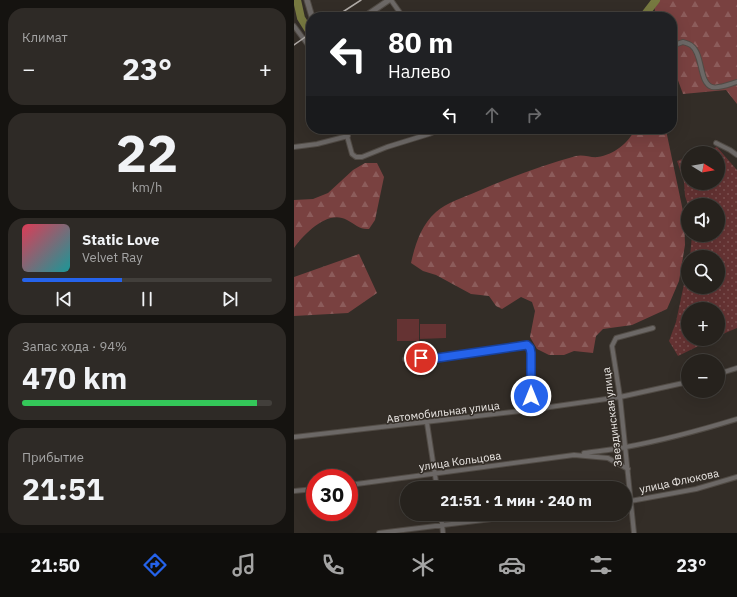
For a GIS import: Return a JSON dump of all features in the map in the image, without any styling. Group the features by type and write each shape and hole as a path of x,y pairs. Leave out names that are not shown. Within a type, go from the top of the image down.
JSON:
{"street":[{"path":"307,0 311,12"},
{"path":"372,12 390,0 399,12"},
{"path":"294,26 306,42"},
{"path":"677,45 683,42 691,45 696,50 707,84 712,87 737,82"},
{"path":"294,147 317,144 348,136 352,154 356,157 362,157 387,147 429,134"},
{"path":"716,144 737,155"},
{"name":"Звездинская улица","path":"629,481 620,397 612,346 616,338 653,328"},
{"path":"405,359 437,358 527,345 530,348 531,353 531,410"},
{"path":"725,372 737,368"},
{"name":"Автомобильная улица","path":"294,437 531,410 620,397 681,384"},
{"name":"улица Кольцова","path":"358,483 626,448 737,419"},
{"path":"427,423 436,481"},
{"name":"улица Кольцова","path":"574,455 608,458 628,469"},
{"name":"улица Флюкова","path":"632,501 696,489 737,477"},
{"path":"294,491 306,490"},
{"name":"Звездинская улица","path":"632,512 634,533"},
{"path":"442,521 443,533"},
{"path":"379,533 480,521"}],"green space":[{"path":"653,0 737,0 737,104 726,90 683,94 677,78 677,12 655,12"},
{"path":"632,134 667,134 681,202 681,242 685,242 685,245 684,250 681,250 681,269 679,281 667,309 632,325 603,329 596,336 593,353 574,351 564,355 549,355 537,349 530,337 535,311 532,302 521,297 502,309 496,306 489,296 471,294 436,275 423,271 411,263 414,249 426,223 436,212 445,206 461,198 551,163 579,156 604,156 620,148"},
{"path":"365,163 377,163 384,177 375,220 369,229 360,228 340,217 332,218 325,220 310,230 294,248 294,200 313,199 328,193 353,170"},
{"path":"359,254 377,293 348,313 294,316 294,277"}],"shaded area":[{"path":"725,156 737,170 737,328 725,333 725,302 681,302 681,346 699,346 678,356 669,341 676,322 682,294 725,294 725,250 691,250 691,242 725,242 725,198 686,198 685,190 725,190"},
{"path":"681,160 681,173 677,161"},
{"path":"397,319 419,319 419,341 397,341"},
{"path":"420,324 446,324 446,338 420,339"}],"waterway":[{"path":"297,0 301,18 306,26"},
{"path":"647,12 656,0"}],"railway":[{"path":"343,12 361,0"},
{"path":"294,45 306,37"}],"route":[{"path":"421,358 437,358 482,352 523,344 527,345 530,348 531,353 531,396"}]}
